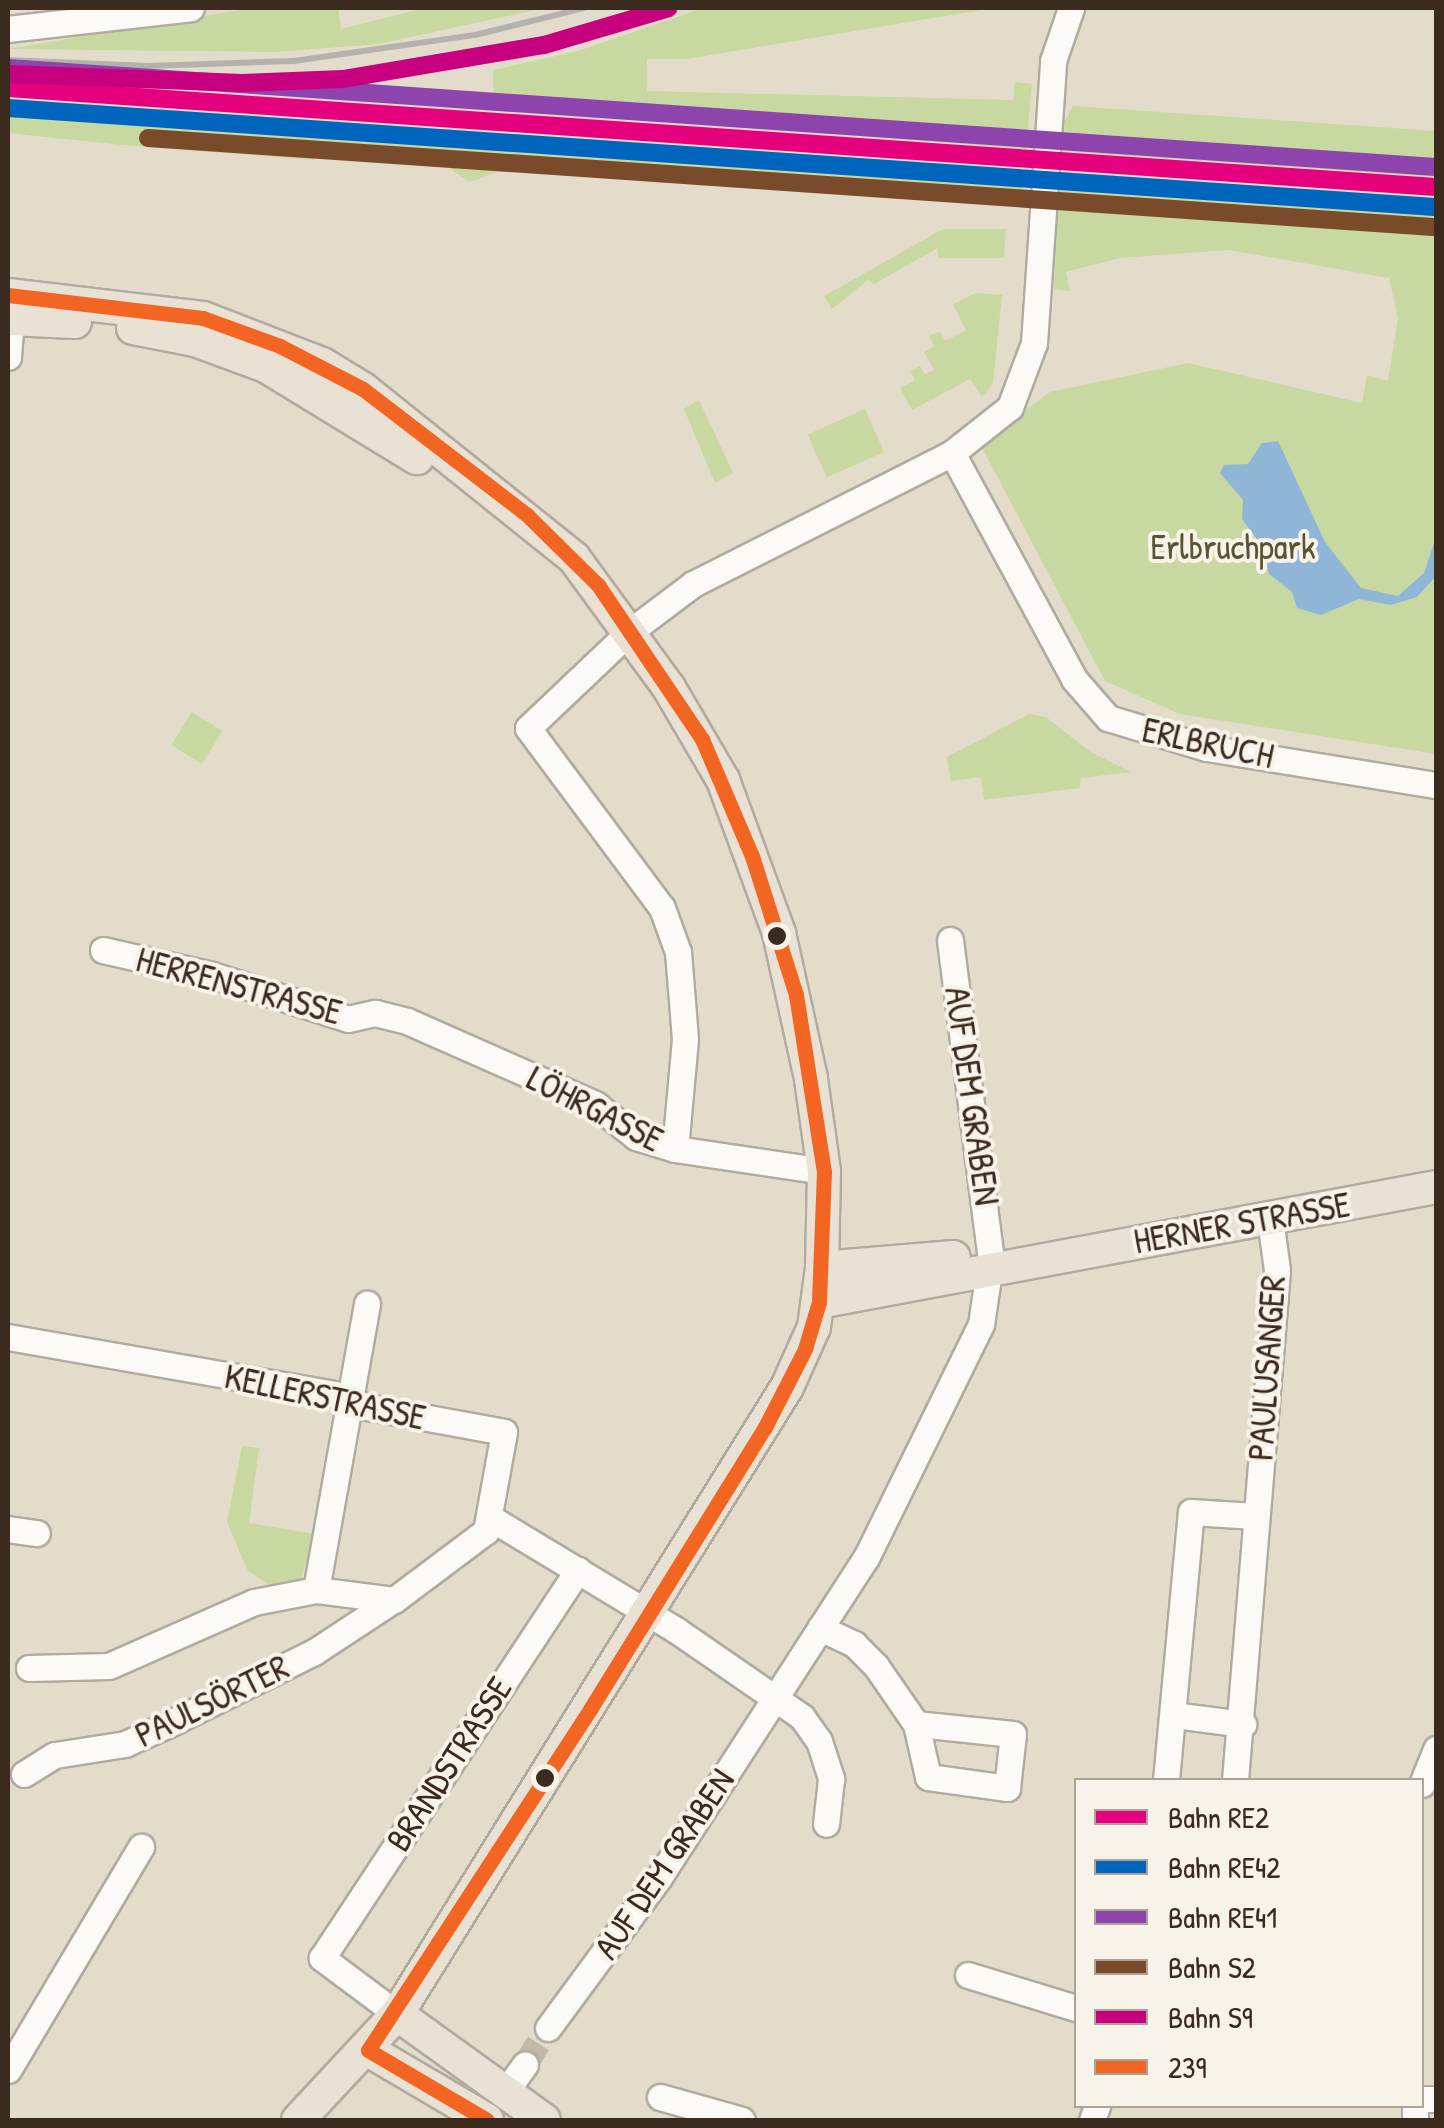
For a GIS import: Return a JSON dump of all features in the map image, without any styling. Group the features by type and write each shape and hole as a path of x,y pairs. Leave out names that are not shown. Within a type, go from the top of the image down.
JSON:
{"main road":[{"path":"10,307 203,318 322,364 527,515 598,585 702,739 752,856 796,996 824,1171 819,1302 787,1387 650,1614 397,2014 368,2050 298,2120"},
{"name":"HERNER STRASSE","path":"822,1268 1048,1258 1436,1187"},
{"name":"HERNER STRASSE","path":"819,1302 989,1261"},
{"path":"397,2014 544,2120"},
{"path":"368,2050 487,2120"}],"street":[{"path":"8,29 190,8"},
{"path":"675,1149 686,1040 678,952 662,908 528,728 628,633 736,558 952,453 1010,407 1028,373 1052,61 1071,8"},
{"path":"8,357 10,307"},
{"name":"ERLBRUCH","path":"952,453 1074,680 1108,718 1208,748 1436,785"},
{"name":"AUF DEM GRABEN","path":"548,2028 658,1879 866,1558 981,1324 989,1261 950,940"},
{"name":"HERRENSTRASSE","path":"104,950 212,975 348,1019 375,1013"},
{"name":"LÖHRGASSE","path":"375,1013 595,1104 636,1137 675,1149 824,1171"},
{"name":"PAULUSANGER","path":"1235,1778 1243,1724 1255,1516 1277,1270 1270,1219"},
{"path":"316,1590 367,1303"},
{"name":"KELLERSTRASSE","path":"8,1338 61,1344 504,1432 492,1519"},
{"path":"1166,1778 1191,1512 1255,1516"},
{"path":"492,1519 776,1696 819,1740 831,1779 826,1824"},
{"name":"PAULSÖRTER","path":"24,1774 54,1755 126,1744 314,1652 486,1531 492,1519"},
{"path":"8,1529 37,1532"},
{"name":"BRANDSTRASSE","path":"397,2014 322,1958 578,1570"},
{"name":"PAULSÖRTER","path":"29,1668 109,1666 254,1602 316,1590 390,1602"},
{"path":"820,1628 854,1644 876,1666 916,1724"},
{"path":"1174,1715 1243,1724"},
{"path":"1424,1779 1436,1749"},
{"path":"8,2070 141,1848"},
{"path":"968,1975 1074,2007"},
{"path":"505,2092 526,2064"},
{"path":"660,2098 742,2120"}],"green space":[{"path":"251,8 338,8 341,29 425,8 545,8 378,44 276,52 8,49"},
{"path":"703,8 994,8 687,59 647,59 647,91 1013,100 1015,82 1032,84 1026,149 494,107 493,70 578,51"},
{"path":"1073,106 1436,131 1436,177 1061,151 1062,126"},
{"path":"8,115 1023,183 1016,202 1006,207 994,195 643,175 502,170 470,182 435,159 430,166 314,151 313,160 8,133"},
{"name":"Erlbruchpark","path":"1059,185 1436,209 1436,754 1180,714 1105,681 980,444 1050,392 1188,363 1362,403 1367,375 1388,381 1398,318 1389,278 1228,250 1120,258 1066,272 1070,291 1054,289"},
{"path":"943,229 1006,229 1004,258 938,258 938,248 874,284 868,280 832,309 824,296"},
{"path":"975,293 1002,295 993,383 982,397 970,379 912,410 900,388 915,380 910,371 920,366 925,374 934,370 924,352 934,346 929,335 940,332 945,341 966,330 953,304"},
{"path":"699,400 733,473 715,483 684,409"},
{"path":"865,409 884,452 827,478 807,435"},
{"path":"192,712 223,731 202,764 171,745"},
{"path":"1029,714 1046,717 1089,751 1131,772 1081,778 1080,788 984,800 981,777 951,781 947,757"},
{"path":"242,1446 259,1448 249,1523 314,1534 301,1579 270,1585 248,1571 227,1522"}],"water":[{"path":"1278,441 1325,542 1361,588 1398,596 1424,573 1436,537 1436,576 1417,597 1391,605 1359,599 1321,615 1297,608 1292,592 1269,574 1262,546 1242,519 1243,500 1220,473 1224,465 1248,464 1262,443"}],"tunnel":[{"path":"525,2064 548,2028"}],"railway":[{"path":"8,60 149,66 294,61 475,35 584,8"}],"rail line":[{"name":"S9","path":"8,74 242,83 343,79 544,45 669,8"},
{"name":"RE41","path":"9,68 1436,167"},
{"name":"RE2","path":"8,88 1436,187"},
{"name":"RE42","path":"8,108 1435,207"},
{"name":"S2","path":"148,138 1433,227"}],"transit line":[{"name":"239","path":"8,295 203,318 280,346 363,389 527,515 598,585 702,739 752,856 796,995 824,1171 819,1302 805,1349 765,1427 591,1708 368,2050 487,2120"}]}
